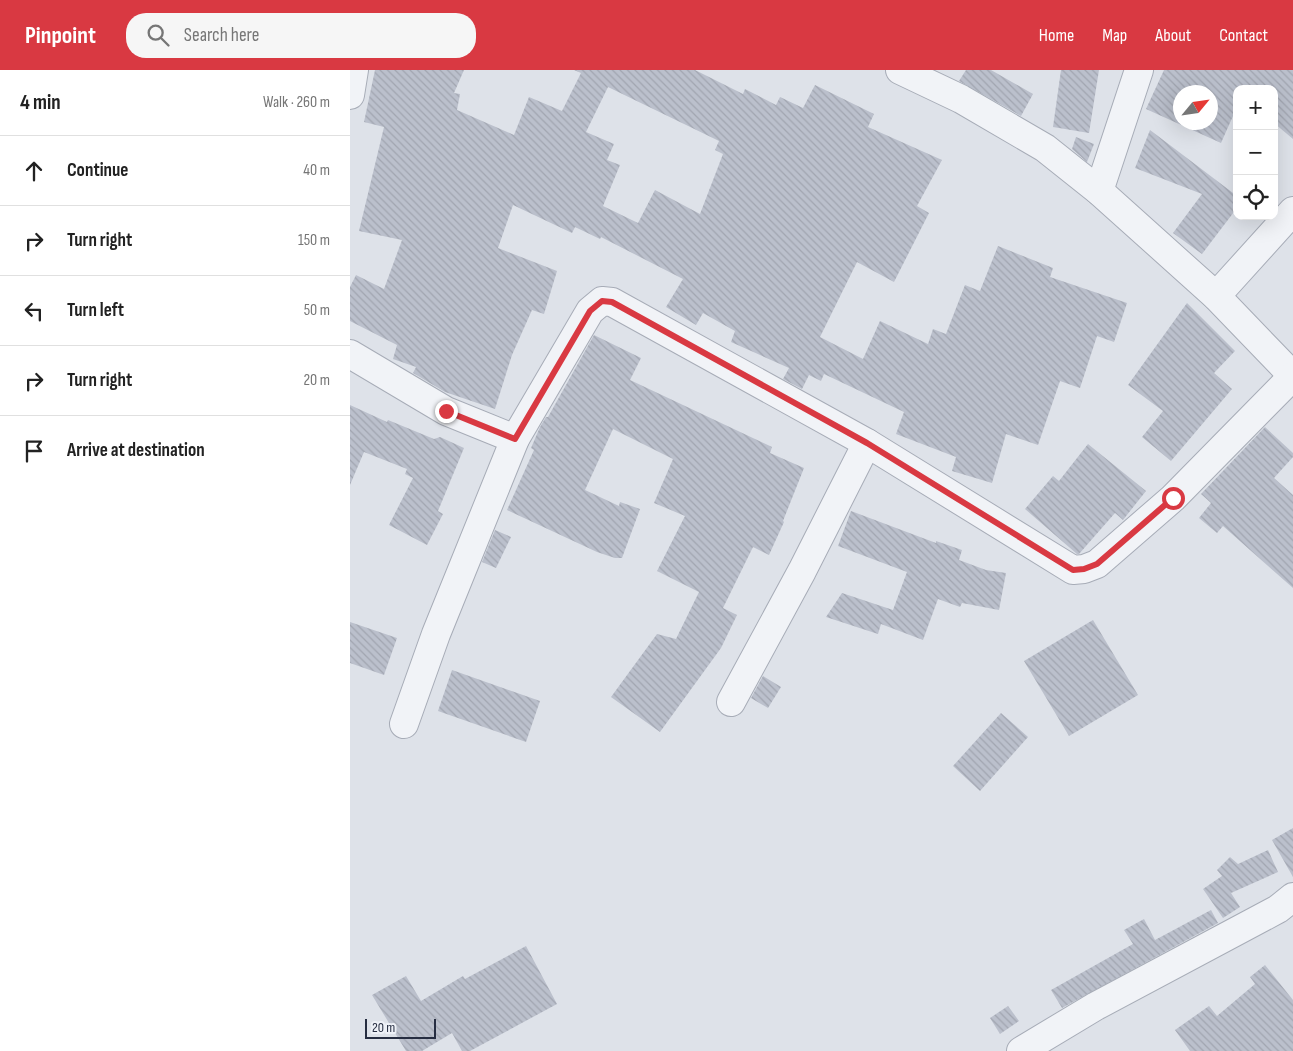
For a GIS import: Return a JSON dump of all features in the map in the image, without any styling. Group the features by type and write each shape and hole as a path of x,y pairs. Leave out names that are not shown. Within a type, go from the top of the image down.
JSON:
{"street":[{"path":"350,95 354,70"},
{"path":"404,724 436,634 515,439 590,311 602,301 612,302 867,443 1073,570 1084,569 1097,564 1173,498 1293,376 1216,296 1099,191 1045,148 961,99 900,70"},
{"path":"1099,191 1139,70"},
{"path":"1216,296 1293,211"},
{"path":"350,354 446,411 515,439"},
{"path":"730,702 802,571 867,443"},
{"path":"1020,1051 1096,1006 1288,909"}],"building":[{"path":"375,70 464,70 454,93 460,94 457,110 514,135 529,97 562,111 581,73 574,70 695,70 743,94 745,89 776,105 780,97 803,108 815,85 874,114 868,127 942,160 917,206 929,213 894,282 857,262 820,337 863,359 880,321 928,344 933,329 946,334 965,285 980,291 998,246 1053,268 1050,277 1127,303 1114,342 1097,336 1080,388 1060,381 1038,445 1006,434 992,483 952,471 956,457 896,434 904,412 824,374 821,381 809,375 802,389 783,379 789,368 731,342 735,331 703,313 696,325 666,307 683,279 601,237 600,239 575,227 572,233 513,205 498,248 557,271 544,314 532,310 512,355 495,409 445,392 413,373 416,367 393,359 397,345 350,321 350,287 356,275 384,289 402,240 359,231 384,127 364,122","holes":["608,87 719,141 715,150 723,154 700,214 655,190 638,223 603,206 620,165 607,160 614,144 586,132"]},
{"path":"966,70 991,70 1033,94 1021,116 959,81"},
{"path":"1061,70 1099,70 1089,133 1053,127"},
{"path":"1164,70 1293,70 1293,139 1278,126 1278,85 1233,85 1233,116 1221,143 1192,130 1218,130 1218,85 1173,85 1173,121 1146,109"},
{"path":"1150,130 1233,193 1233,213 1202,254 1173,233 1202,194 1135,168"},
{"path":"1076,137 1094,144 1087,162 1072,149"},
{"path":"1187,303 1235,351 1214,373 1232,389 1171,461 1142,437 1163,411 1128,385"},
{"path":"594,335 641,358 630,380 772,447 770,453 804,468 784,522 769,555 753,547 723,608 737,615 721,648 660,732 611,697 657,634 676,639 699,592 657,571 685,516 654,503 673,459 613,429 585,490 619,506 620,502 640,509 622,558 615,558 597,552 507,510 534,450 531,448 540,427 546,417 548,417"},
{"path":"350,405 387,422 388,420 434,439 440,437 464,448 438,511 443,514 427,545 389,525 413,478 405,474 407,469 364,452 350,485"},
{"path":"1265,427 1293,453 1293,457 1274,478 1293,495 1293,588 1223,526 1217,533 1199,518 1211,503 1201,494"},
{"path":"1088,444 1146,491 1123,520 1115,513 1077,554 1025,509 1053,476 1059,481"},
{"path":"851,511 936,543 936,541 962,550 959,560 986,570 1006,573 999,610 962,603 960,607 938,599 923,640 881,624 878,634 826,617 842,593 893,610 907,572 838,546"},
{"path":"495,530 511,537 496,568 482,562"},
{"path":"1093,620 1138,695 1069,736 1024,661"},
{"path":"350,622 397,638 384,675 350,663"},
{"path":"452,670 540,701 526,742 438,711"},
{"path":"763,676 781,687 768,708 751,698"},
{"path":"1001,713 1028,737 980,791 953,766"},
{"path":"1293,828 1293,877 1272,840"},
{"path":"1268,850 1278,872 1231,893 1240,907 1223,918 1203,889 1222,876 1217,870 1230,857 1238,864"},
{"path":"1211,910 1218,923 1062,1008 1051,990 1133,944 1124,930 1144,919 1155,940"},
{"path":"526,946 557,1004 470,1051 462,1051 452,1033 422,1051 406,1051 372,995 406,976 421,1001 463,976 465,979"},
{"path":"1265,965 1293,1000 1293,1051 1190,1051 1175,1030 1209,1006 1217,1016 1255,984 1250,977"},
{"path":"1008,1006 1019,1021 1000,1034 990,1018"}],"route":[{"path":"446,411 515,439 590,311 602,301 612,302 867,443 1073,570 1084,569 1097,564 1173,498"}]}
